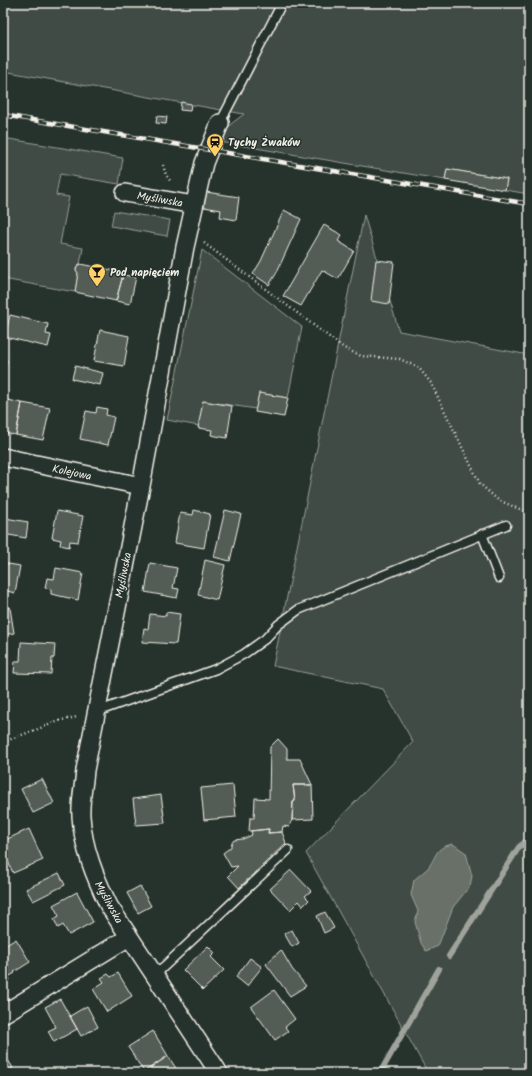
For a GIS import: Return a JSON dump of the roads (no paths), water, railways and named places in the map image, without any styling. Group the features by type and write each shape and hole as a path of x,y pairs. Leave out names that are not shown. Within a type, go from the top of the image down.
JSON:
{"street":[{"name":"Myśliwska","path":"219,1073 109,906 94,876 85,845 81,815 85,770 194,205 204,163 220,123"},
{"name":"Myśliwska","path":"125,193 194,205"},
{"name":"Kolejowa","path":"3,457 141,486"},
{"path":"3,1014 129,936"}],"lane":[{"path":"220,123 282,3"},
{"path":"96,712 216,669 244,654 298,610 506,525"},
{"path":"482,534 499,578"},
{"path":"155,975 288,850"}],"waterway":[{"path":"449,956 519,847 529,839"},
{"path":"380,1073 439,969"}],"railway":[{"path":"3,115 529,204"}],"place":[{"name":"Tychy Żwaków","path":"215,157"},
{"name":"Pod napięciem","path":"97,287"}]}
